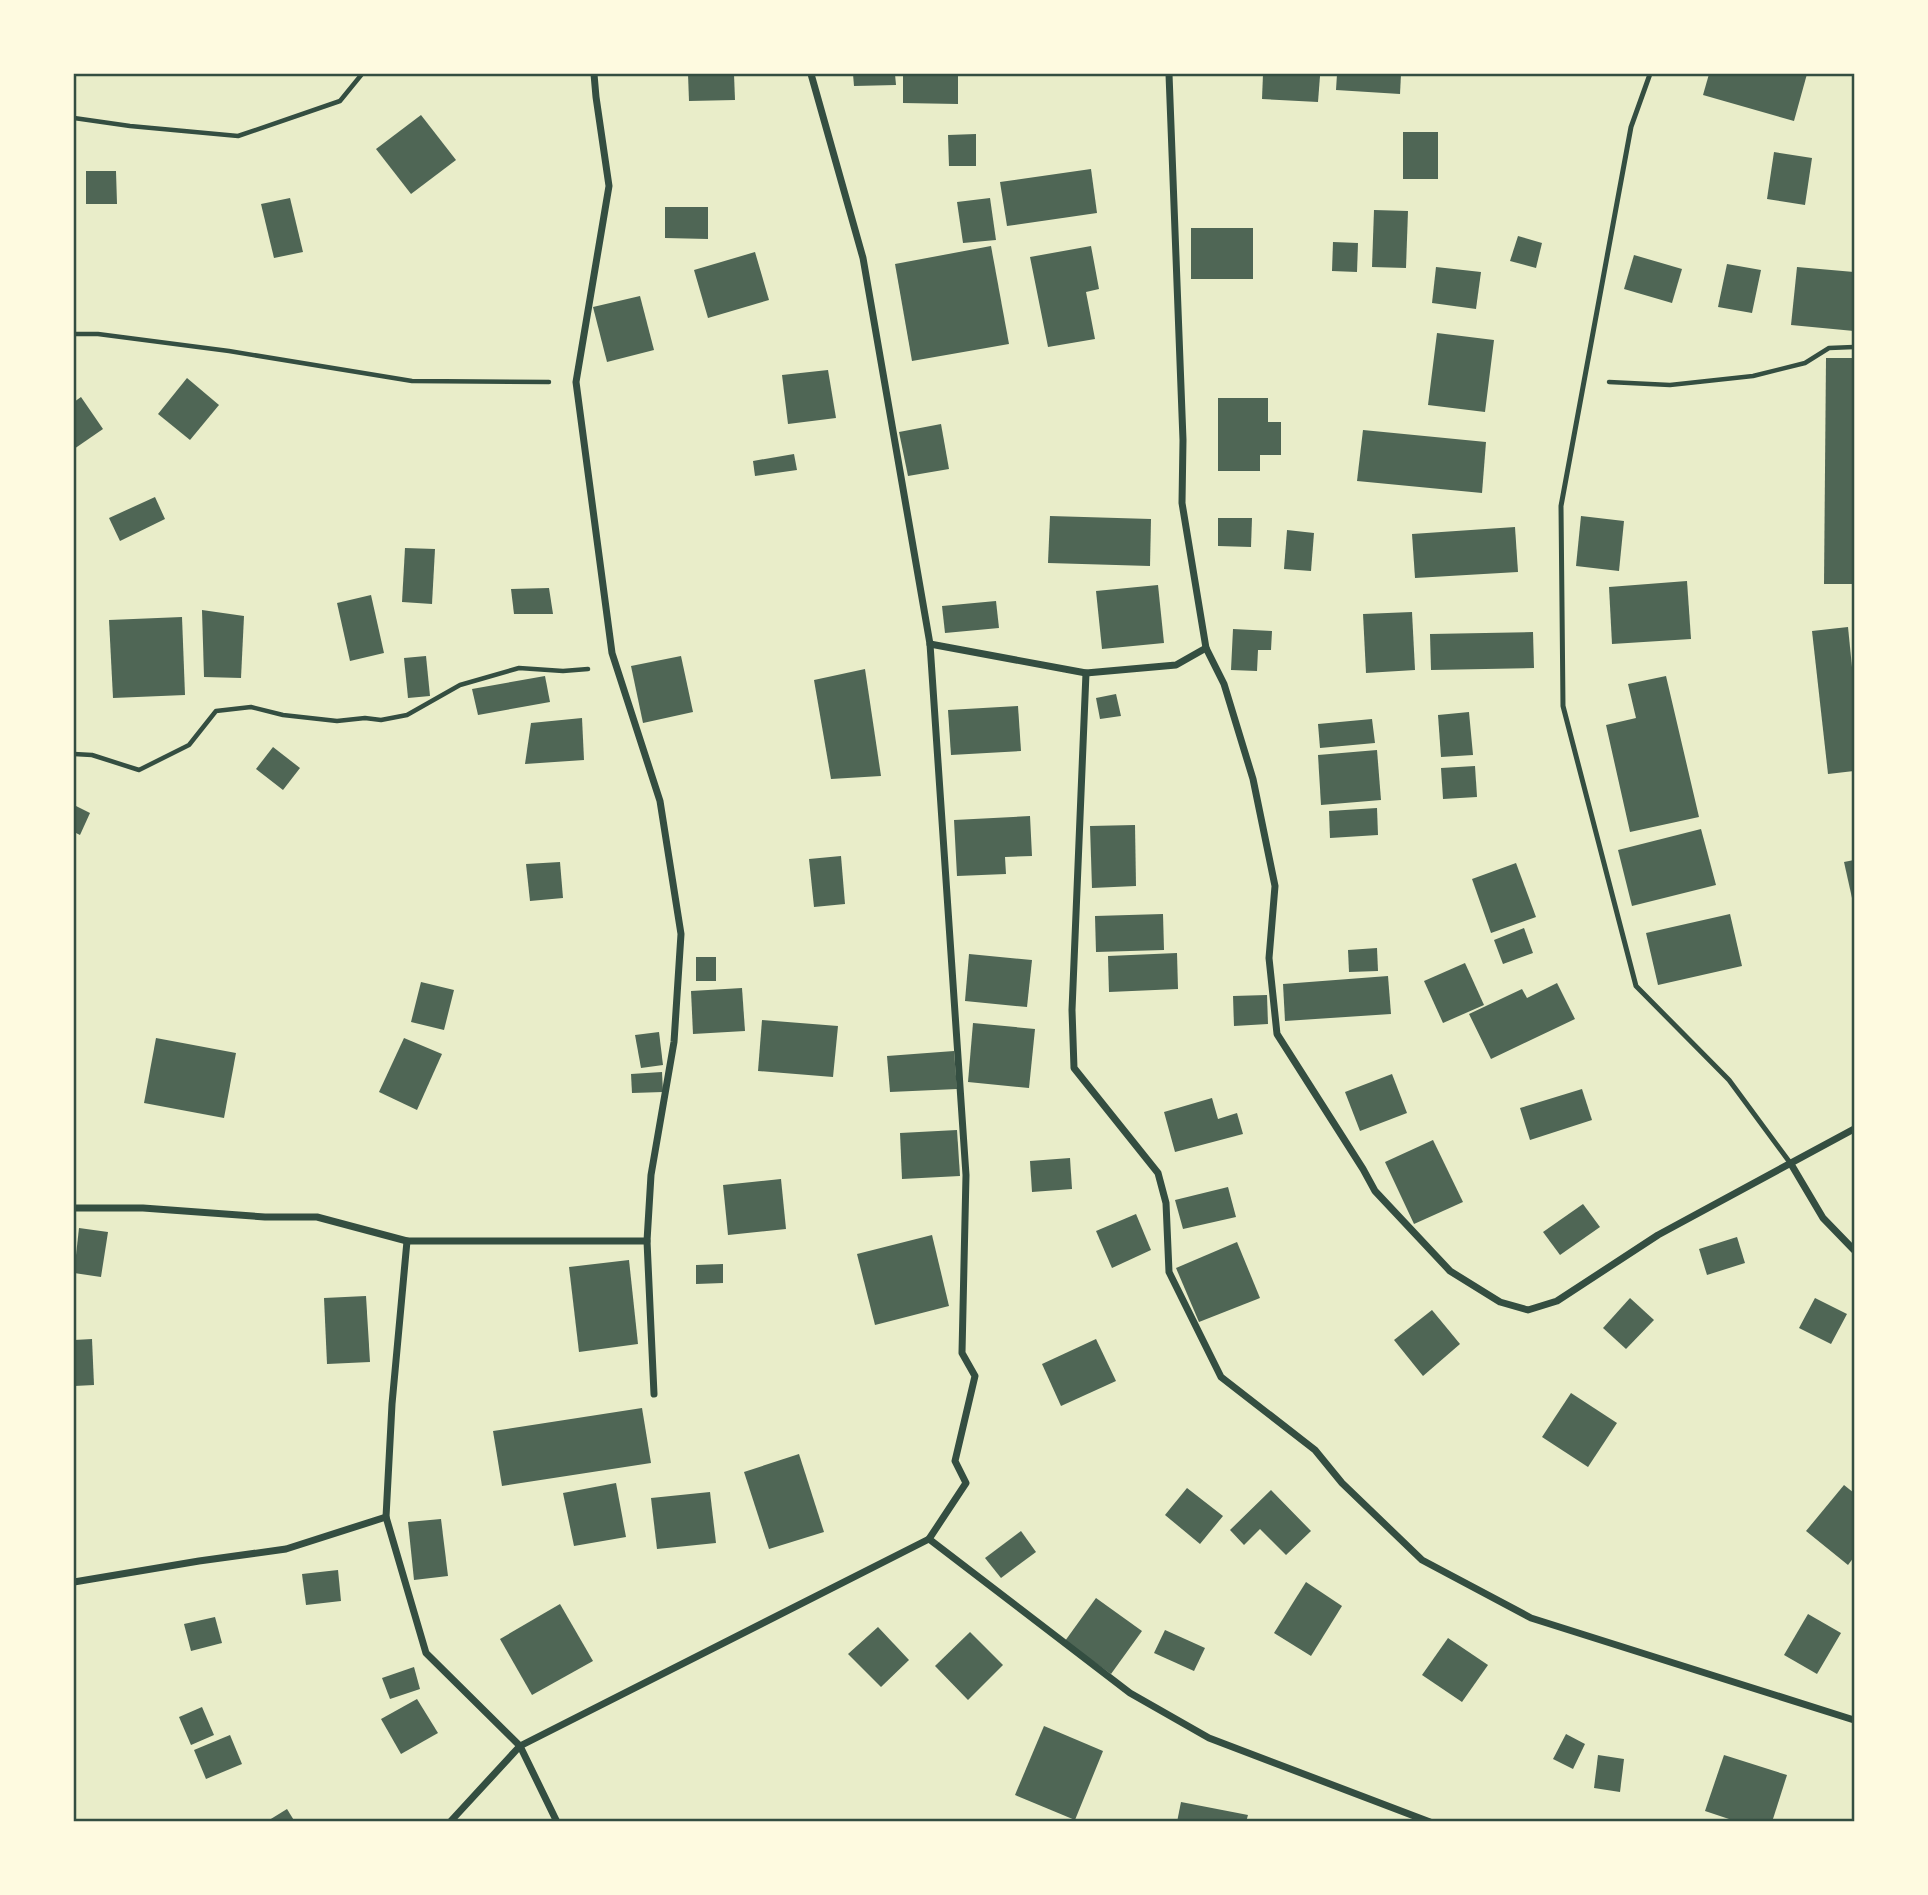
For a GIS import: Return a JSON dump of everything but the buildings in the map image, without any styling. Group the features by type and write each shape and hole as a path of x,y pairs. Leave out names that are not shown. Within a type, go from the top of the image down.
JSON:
{"street":[{"path":"594,74 609,187 576,382 612,653 660,801 681,933 674,1042 650,1175 647,1241 654,1394"},
{"path":"450,1822 520,1746 929,1539 966,1483 955,1461 975,1376 962,1353 966,1175 930,643 863,258 811,74"},
{"path":"1169,74 1183,440 1182,503 1206,648 1224,684 1253,779 1275,886 1269,958 1277,1034 1375,1191 1450,1271 1500,1302 1528,1310 1558,1301 1657,1235 1854,1129"},
{"path":"930,643 1086,673 1176,665 1206,648"},
{"path":"1086,673 1072,1010 1074,1068 1158,1173 1166,1202 1169,1272 1221,1377 1315,1450 1342,1483 1422,1560 1531,1618 1854,1720"},
{"path":"1791,1164 1823,1218 1854,1250"},
{"path":"74,1208 143,1208 252,1216 317,1217 407,1241 647,1241"},
{"path":"407,1241 392,1404 386,1517 426,1653 520,1746 557,1822"},
{"path":"74,1582 286,1549 386,1517"},
{"path":"929,1539 1130,1693 1209,1738 1430,1822"}],"lane":[{"path":"1650,74 1631,127 1561,506 1563,706 1636,986 1729,1080 1791,1164"}],"path":[{"path":"74,118 130,126 238,135 340,101 362,74"},
{"path":"74,334 98,334 229,351 412,380 576,382"},
{"path":"1584,380 1670,385 1753,376 1805,363 1829,348 1854,346"},
{"path":"74,754 92,755 139,770 189,745 216,711 251,707 283,715 337,722 366,718 381,720 407,715 460,685 519,667 598,669 612,653"}]}
